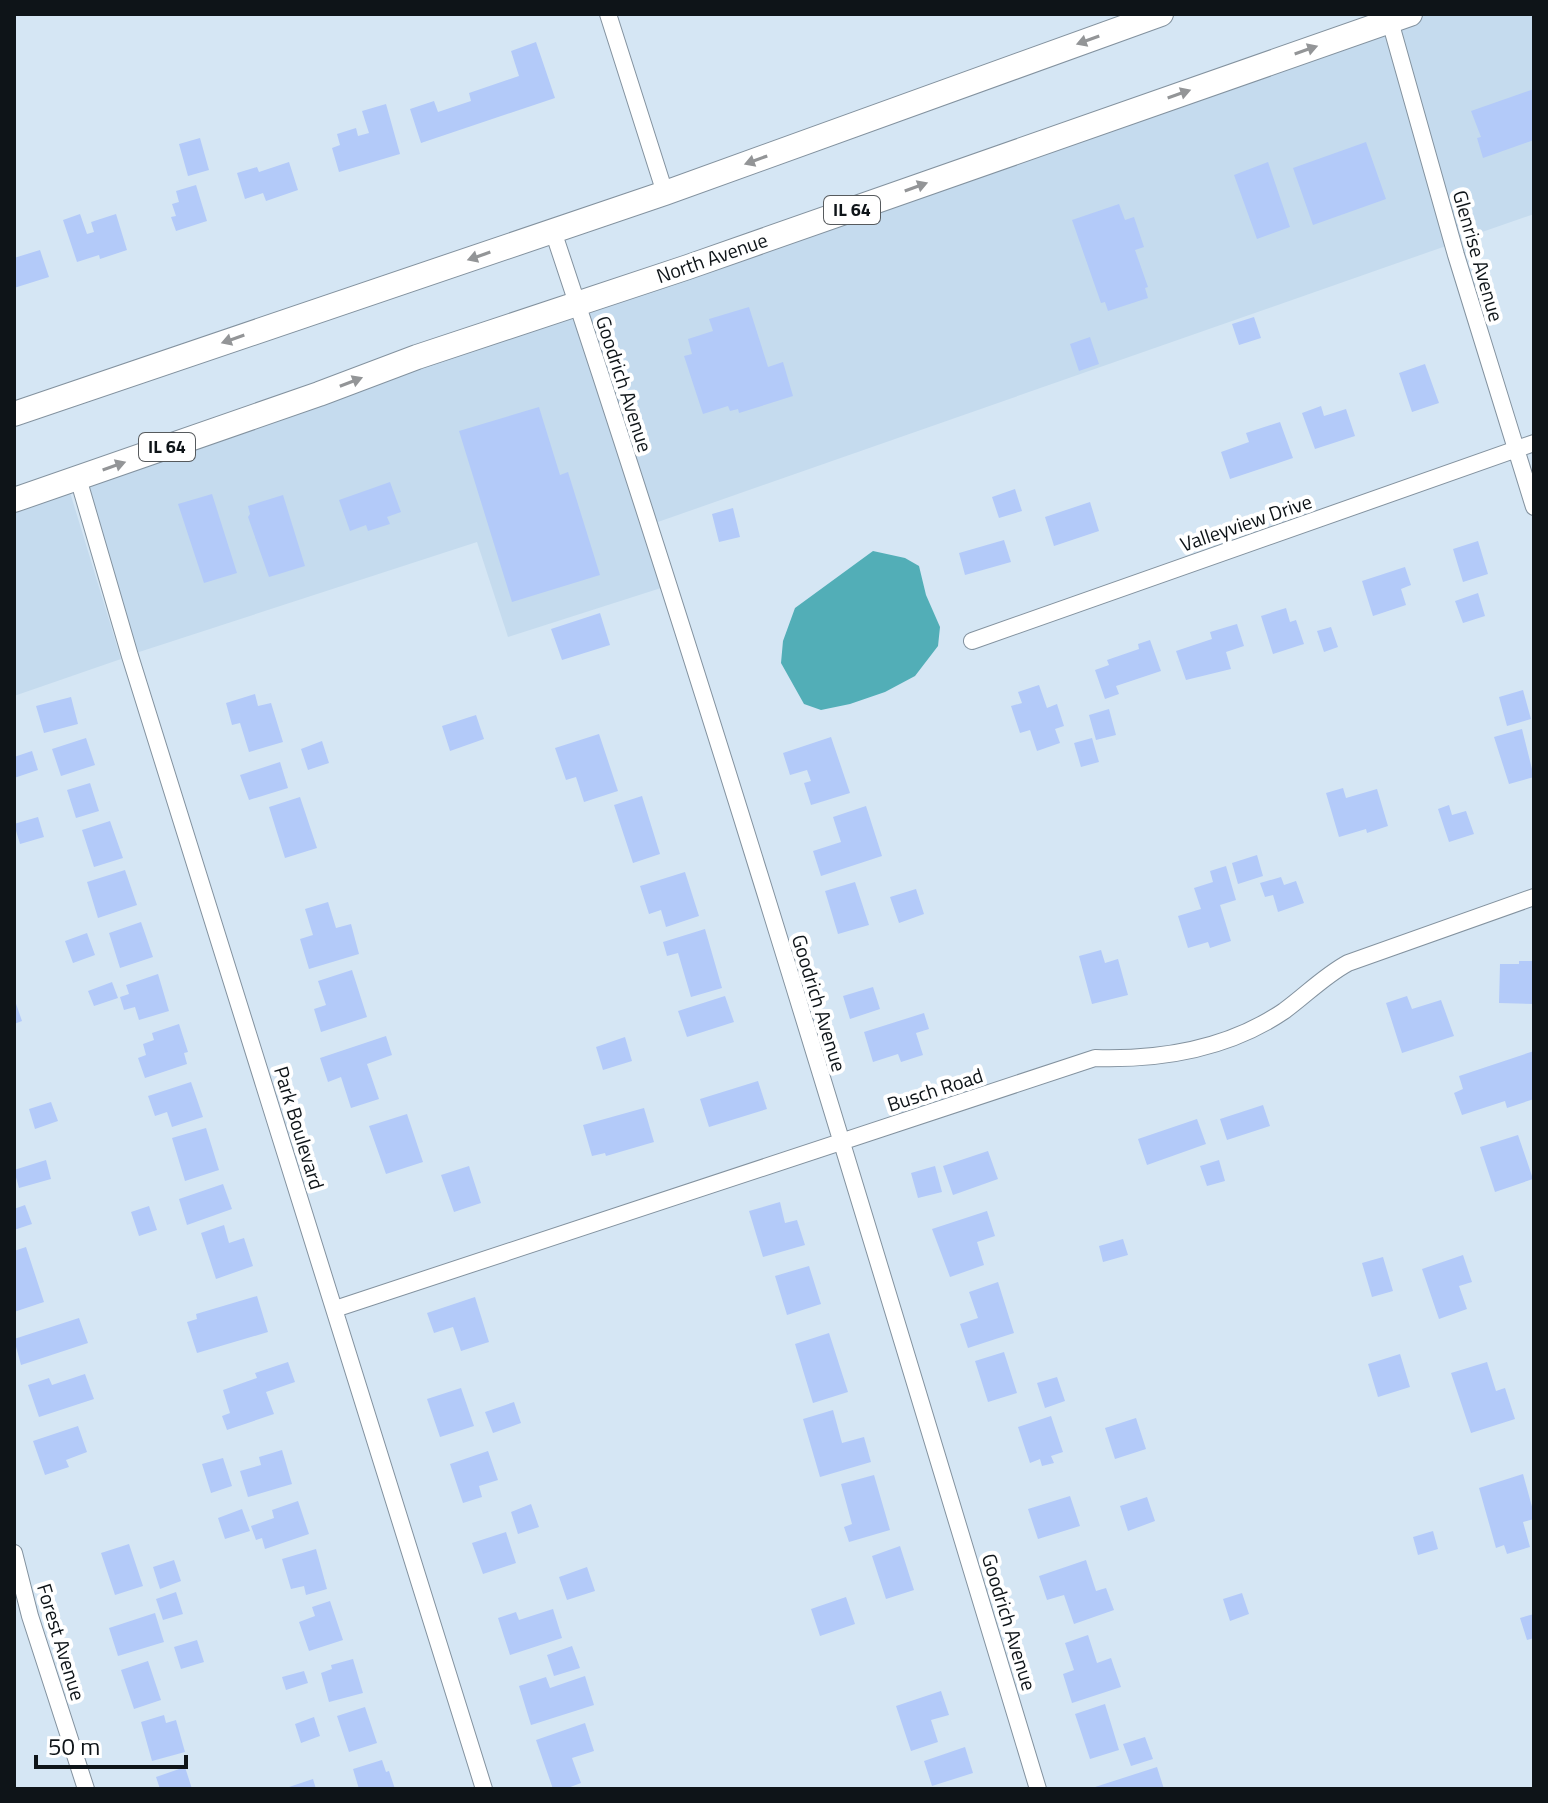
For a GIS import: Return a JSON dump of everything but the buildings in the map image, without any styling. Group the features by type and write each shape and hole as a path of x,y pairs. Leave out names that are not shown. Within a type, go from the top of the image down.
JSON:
{"main road":[{"path":"14,414 665,193 1161,14"},
{"name":"North Avenue","path":"14,500 1396,16"}],"street":[{"path":"608,14 665,193"},
{"name":"Glenrise Avenue","path":"1396,16 1456,255 1534,507"},
{"name":"Goodrich Avenue","path":"553,231 841,1142 1038,1789"},
{"name":"Valleyview Drive","path":"972,641 1534,443"},
{"name":"Park Boulevard","path":"78,478 130,656 484,1789"},
{"name":"Busch Road","path":"335,1309 1095,1058 1160,1056 1225,1040 1282,1012 1334,970 1348,963 1534,897"},
{"name":"Forest Avenue","path":"14,1553 30,1616 86,1789"}],"shaded area":[{"path":"1428,14 1534,14 1534,214 1459,240 1398,25"},
{"path":"1387,31 1446,246 655,523 586,308"},
{"path":"572,310 661,588 508,637 477,542 136,653 84,482"},
{"path":"69,489 121,659 14,696 14,508"}],"water":[{"path":"873,551 905,558 919,566 926,595 940,627 938,646 915,676 885,692 821,710 804,704 781,663 783,641 795,608"}]}
